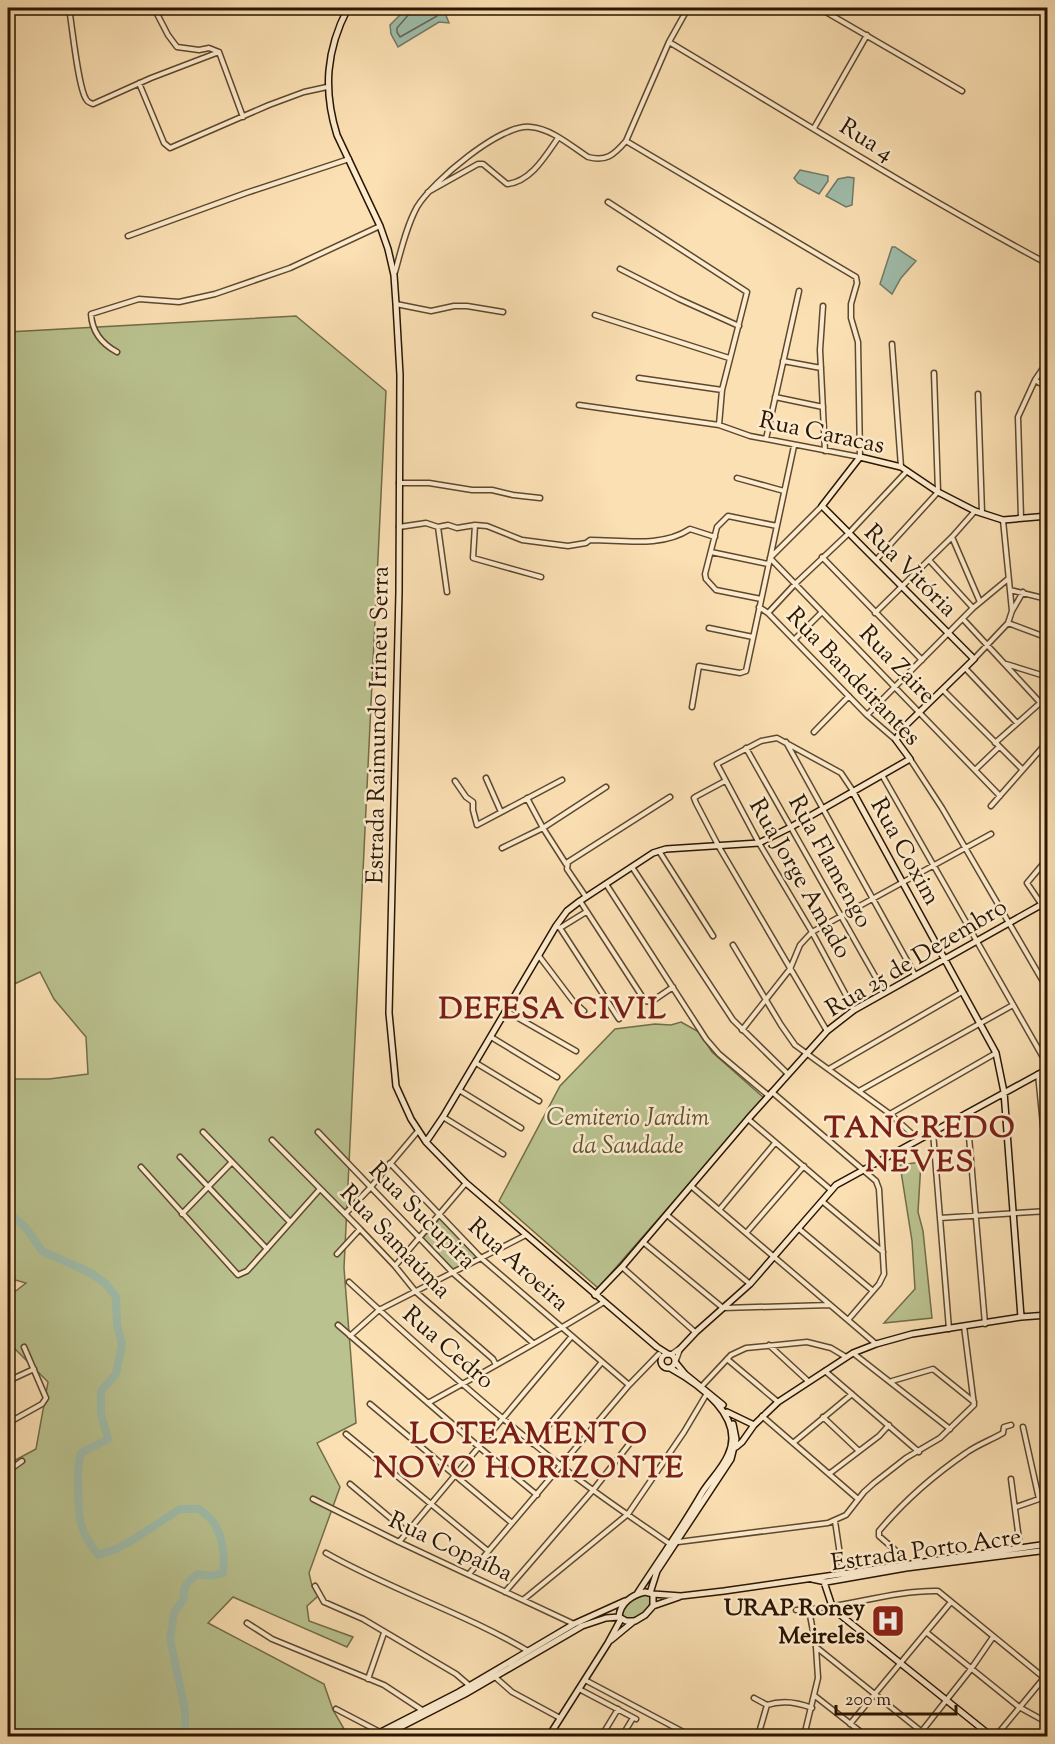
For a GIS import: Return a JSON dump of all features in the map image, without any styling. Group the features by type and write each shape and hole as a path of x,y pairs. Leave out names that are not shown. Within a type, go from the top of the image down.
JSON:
{"street":[{"path":"69,8 82,86 86,100 93,104 139,83 219,52"},
{"path":"154,8 177,47 199,50 213,48 219,52 243,117"},
{"name":"Estrada Raimundo Irineu Serra","path":"348,8 332,49 327,87 332,119 388,249 394,275 400,375 397,680 389,1013 396,1086 418,1131 466,1183 657,1347 670,1354"},
{"path":"394,275 412,217 427,193 456,166 506,133 530,126 558,138 588,157 603,159 617,151 626,141 669,42 688,8"},
{"path":"819,8 962,91"},
{"path":"814,128 867,35"},
{"name":"Rua 4","path":"669,42 927,198 1047,264"},
{"path":"139,83 167,147 173,147 304,92 327,87"},
{"path":"427,193 478,164 483,164 507,184 513,183 529,173 540,162 558,138"},
{"path":"626,141 856,277 857,283 851,303 851,318 858,342 860,458 822,506 770,558"},
{"path":"128,237 246,193 348,159"},
{"path":"608,202 747,292 722,390 719,425"},
{"path":"117,352 99,337 91,315 93,313 139,299 179,302 215,294 290,268 380,226"},
{"path":"620,269 739,326"},
{"path":"766,439 799,291"},
{"path":"396,304 430,311 467,306 503,312"},
{"path":"823,306 820,331 825,451"},
{"path":"595,315 729,358"},
{"path":"892,344 901,467"},
{"path":"783,361 821,368"},
{"path":"1021,518 1018,417 1035,380 1047,361"},
{"path":"876,560 938,492 934,373"},
{"path":"639,378 722,390"},
{"path":"1035,380 1047,388"},
{"path":"978,394 982,514"},
{"path":"775,397 823,407"},
{"name":"Rua Caracas","path":"579,405 719,425 750,436 901,467 938,492 982,514 1004,520 1045,516"},
{"path":"692,706 699,666 740,673 746,671 794,446"},
{"path":"768,613 908,471"},
{"path":"737,478 784,491"},
{"path":"399,483 429,483 540,498"},
{"name":"Rua Vitória","path":"822,506 975,660"},
{"path":"875,613 975,511"},
{"path":"768,564 711,552 717,527 728,516 777,526"},
{"path":"1010,590 1047,599 1045,516"},
{"path":"1004,520 1012,611"},
{"path":"399,526 426,523 438,528 448,525 457,528 487,526 522,540 568,546 586,543 590,540 638,542 681,535 690,529 715,537"},
{"path":"475,525 473,558 540,577"},
{"path":"438,528 447,592"},
{"path":"952,537 980,602"},
{"name":"Rua Bandeirantes","path":"711,552 705,577 708,583 719,590 761,599"},
{"path":"822,557 922,660"},
{"name":"Rua Zaire","path":"770,558 1000,796"},
{"path":"928,560 973,608"},
{"path":"867,715 973,608 1008,579"},
{"path":"896,740 902,729 975,660 1008,623 1023,592"},
{"name":"Rua Bandeirantes","path":"759,607 795,639 867,715 896,740 942,808 1010,922 1047,990"},
{"path":"795,639 822,612"},
{"path":"963,619 1047,711"},
{"path":"1008,623 1047,638"},
{"path":"709,628 753,637"},
{"path":"1006,664 1047,676"},
{"path":"966,669 1017,723"},
{"path":"943,690 1022,769"},
{"path":"814,732 849,696"},
{"path":"995,743 1040,703"},
{"path":"746,748 770,738 785,741 841,773 853,792"},
{"path":"785,741 915,975"},
{"path":"991,806 1047,741"},
{"path":"975,770 999,747"},
{"name":"Rua Jorge Amado","path":"746,748 717,764 854,1010"},
{"name":"Rua Flamengo","path":"746,748 884,992"},
{"path":"426,1142 567,911 659,850 759,843 910,759"},
{"path":"469,1574 629,1385 660,1356 680,1349 750,1284 836,1185 1047,1068 882,775"},
{"path":"486,778 501,812"},
{"path":"455,782 466,797 473,802 477,825 562,780"},
{"path":"725,781 694,798 719,847 827,1031"},
{"path":"502,848 543,828 606,787"},
{"name":"Rua Coxim","path":"853,792 996,1053 1004,1092 1021,1317"},
{"path":"566,864 670,797"},
{"path":"527,798 586,897"},
{"path":"1044,804 1047,799"},
{"path":"742,1030 790,969 801,945 812,932 991,834"},
{"path":"659,850 713,936"},
{"path":"1047,858 1027,883 1047,914"},
{"path":"632,867 733,1020 788,1074"},
{"path":"606,884 713,1048 876,1181 879,1189 884,1253 883,1279 848,1320"},
{"path":"580,901 645,1001 648,1003 673,987"},
{"name":"Rua 25 de Dezembro","path":"595,1295 827,1031 854,1010 884,992 1047,901"},
{"path":"558,927 586,912"},
{"path":"558,927 619,1019"},
{"path":"734,945 789,1037 807,1055 890,1114 918,1139"},
{"path":"539,956 573,1001 584,1011"},
{"path":"829,1069 963,992"},
{"path":"859,1091 1013,1005"},
{"path":"506,1011 576,1051"},
{"path":"491,1037 557,1077"},
{"path":"890,1114 996,1053"},
{"path":"476,1063 539,1101"},
{"path":"1038,1074 1047,1176"},
{"path":"459,1090 520,1128"},
{"path":"967,1112 984,1324"},
{"path":"443,1117 503,1154"},
{"path":"748,1119 831,1190"},
{"path":"345,1214 418,1131"},
{"path":"203,1132 290,1222"},
{"name":"Rua Sucupira","path":"318,1132 453,1273 533,1343"},
{"path":"933,1132 949,1329"},
{"name":"Rua Samaúma","path":"272,1140 360,1229 416,1292 493,1359 496,1365"},
{"path":"720,1209 776,1143"},
{"path":"180,1157 267,1249"},
{"path":"182,1214 232,1161"},
{"name":"Rua Aroeira","path":"390,1163 481,1258 629,1385"},
{"path":"747,1232 804,1166"},
{"path":"141,1167 238,1275 242,1275 267,1249 320,1189"},
{"path":"395,1266 466,1183"},
{"path":"690,1185 876,1344"},
{"path":"822,1201 884,1253"},
{"path":"940,1218 1047,1211"},
{"path":"666,1214 750,1284"},
{"path":"798,1227 873,1291"},
{"path":"337,1254 360,1229"},
{"path":"351,1336 379,1310 526,1235"},
{"path":"643,1241 723,1308 830,1305"},
{"path":"622,1267 696,1332"},
{"name":"Rua Cedro","path":"349,1282 462,1384 533,1444 670,1544"},
{"path":"428,1403 563,1328 604,1302"},
{"path":"736,1446 742,1442 762,1416 778,1402 853,1353 909,1334 1047,1315"},
{"path":"338,1325 537,1495"},
{"path":"964,1326 974,1404"},
{"path":"399,1542 572,1336"},
{"path":"702,1386 737,1350 807,1342 831,1348 846,1357"},
{"path":"769,1345 808,1381"},
{"path":"8,1423 42,1404 46,1395 24,1347"},
{"path":"608,1643 645,1615 653,1606 652,1593 657,1571 678,1542 727,1458 732,1438 730,1423 724,1413 683,1375 664,1367 657,1347"},
{"path":"670,1368 676,1361 680,1349"},
{"path":"853,1353 950,1428"},
{"path":"382,1734 422,1710 470,1686 574,1624 637,1594 732,1459 736,1446 735,1433 728,1412 718,1400 685,1374 670,1354"},
{"path":"727,1359 778,1402"},
{"path":"533,1444 602,1362"},
{"path":"8,1381 34,1369"},
{"path":"891,1381 933,1369 974,1404"},
{"path":"825,1370 919,1452"},
{"path":"793,1443 852,1394"},
{"path":"523,1600 622,1521 684,1432 706,1395"},
{"path":"370,1404 512,1523"},
{"path":"678,1542 835,1521 850,1511 874,1483 906,1458 940,1438 974,1404"},
{"path":"728,1412 754,1425"},
{"path":"762,1416 858,1499"},
{"path":"823,1417 859,1451"},
{"path":"829,1474 879,1436 889,1425"},
{"path":"907,1566 903,1557 879,1536 879,1531 894,1513 921,1488 968,1452 991,1441 1003,1433 1004,1427 1011,1425"},
{"path":"1016,1507 1039,1499 1023,1426"},
{"path":"346,1434 488,1551"},
{"path":"505,1592 594,1489 630,1443"},
{"path":"8,1471 22,1461"},
{"path":"1011,1479 1020,1547"},
{"path":"350,1484 407,1532"},
{"name":"Rua Copaíba","path":"313,1499 574,1624"},
{"path":"835,1521 843,1575"},
{"name":"Estrada Porto Acre","path":"907,1566 1047,1544"},
{"name":"Estrada Porto Acre","path":"653,1606 681,1596 827,1575 843,1575 1047,1550"},
{"path":"326,1553 529,1652"},
{"path":"827,1575 831,1582 829,1598"},
{"path":"827,1575 824,1583 831,1607 991,1737"},
{"name":"Estrada Porto Acre","path":"809,1578 824,1583 843,1575"},
{"path":"315,1586 324,1602 363,1619 456,1674 470,1686"},
{"path":"796,1610 810,1610 860,1600 938,1591 1045,1680"},
{"name":"Estrada Porto Acre","path":"637,1594 681,1596"},
{"path":"549,1737 608,1643 620,1618 621,1608 631,1598"},
{"path":"850,1724 951,1602"},
{"path":"804,1737 815,1696 818,1672 810,1610"},
{"path":"373,1737 394,1731 597,1619 620,1618 635,1621"},
{"path":"247,1623 272,1639 384,1685 422,1710"},
{"path":"926,1632 1019,1707 1047,1723"},
{"path":"368,1679 384,1633"},
{"path":"918,1737 993,1638"},
{"path":"816,1647 927,1737"},
{"path":"996,1737 1019,1707 1045,1680 1047,1673"},
{"path":"495,1677 512,1692 560,1718"},
{"path":"584,1679 691,1737"},
{"path":"578,1688 634,1719 622,1737"},
{"path":"815,1696 866,1737"},
{"path":"754,1698 766,1706 789,1702 812,1708"},
{"path":"758,1737 766,1706"},
{"path":"336,1708 382,1734"},
{"path":"608,1737 604,1731 618,1709"},
{"path":"394,1731 404,1737"}],"green space":[{"path":"296,316 386,391 344,1268 356,1423 317,1443 340,1487 309,1573 312,1586 318,1596 307,1606 309,1621 353,1637 347,1647 233,1597 208,1623 324,1684 333,1710 347,1734 344,1736 8,1736 8,1464 36,1449 48,1382 8,1342 8,1297 26,1283 8,1278 10,1250 8,1249 8,1079 49,1079 88,1074 86,1037 54,999 40,972 8,987 8,332"},
{"name":"Cemiterio Jardim da Saudade","path":"681,1022 699,1032 712,1052 764,1098 598,1288 499,1201 560,1086 615,1029 655,1024 671,1025"},
{"path":"921,1162 918,1212 923,1231 932,1318 884,1323 915,1289 912,1241 900,1165"},
{"path":"440,1218 477,1257 453,1270 423,1238"},
{"path":"645,1594 651,1596 649,1606 643,1614 635,1618 621,1616 630,1602"}],"water":[{"path":"407,8 443,8 449,23 439,22 398,47 391,34 390,25"},
{"path":"800,170 828,176 828,181 819,194 798,183 794,178"},
{"path":"854,178 852,205 846,207 826,196 838,179"},
{"path":"892,247 916,261 901,278 892,294 880,284"}],"waterway":[{"path":"8,1212 26,1228 42,1251 91,1273 106,1284 116,1297 117,1325 122,1344 116,1374 101,1391 101,1414 108,1439 81,1453 78,1465 80,1522 91,1546 98,1555 116,1549 180,1509 199,1509 213,1521 217,1529 223,1554 223,1573 210,1576 198,1574 191,1579 186,1584 184,1599 174,1612 170,1639 185,1710 185,1736"}],"place":[{"name":"URAP Roney Meireles","path":"888,1621"}],"district":[{"name":"DEFESA CIVIL","path":"553,1008"},
{"name":"TANCREDO NEVES","path":"920,1144"},
{"name":"LOTEAMENTO NOVO HORIZONTE","path":"529,1450"}]}
